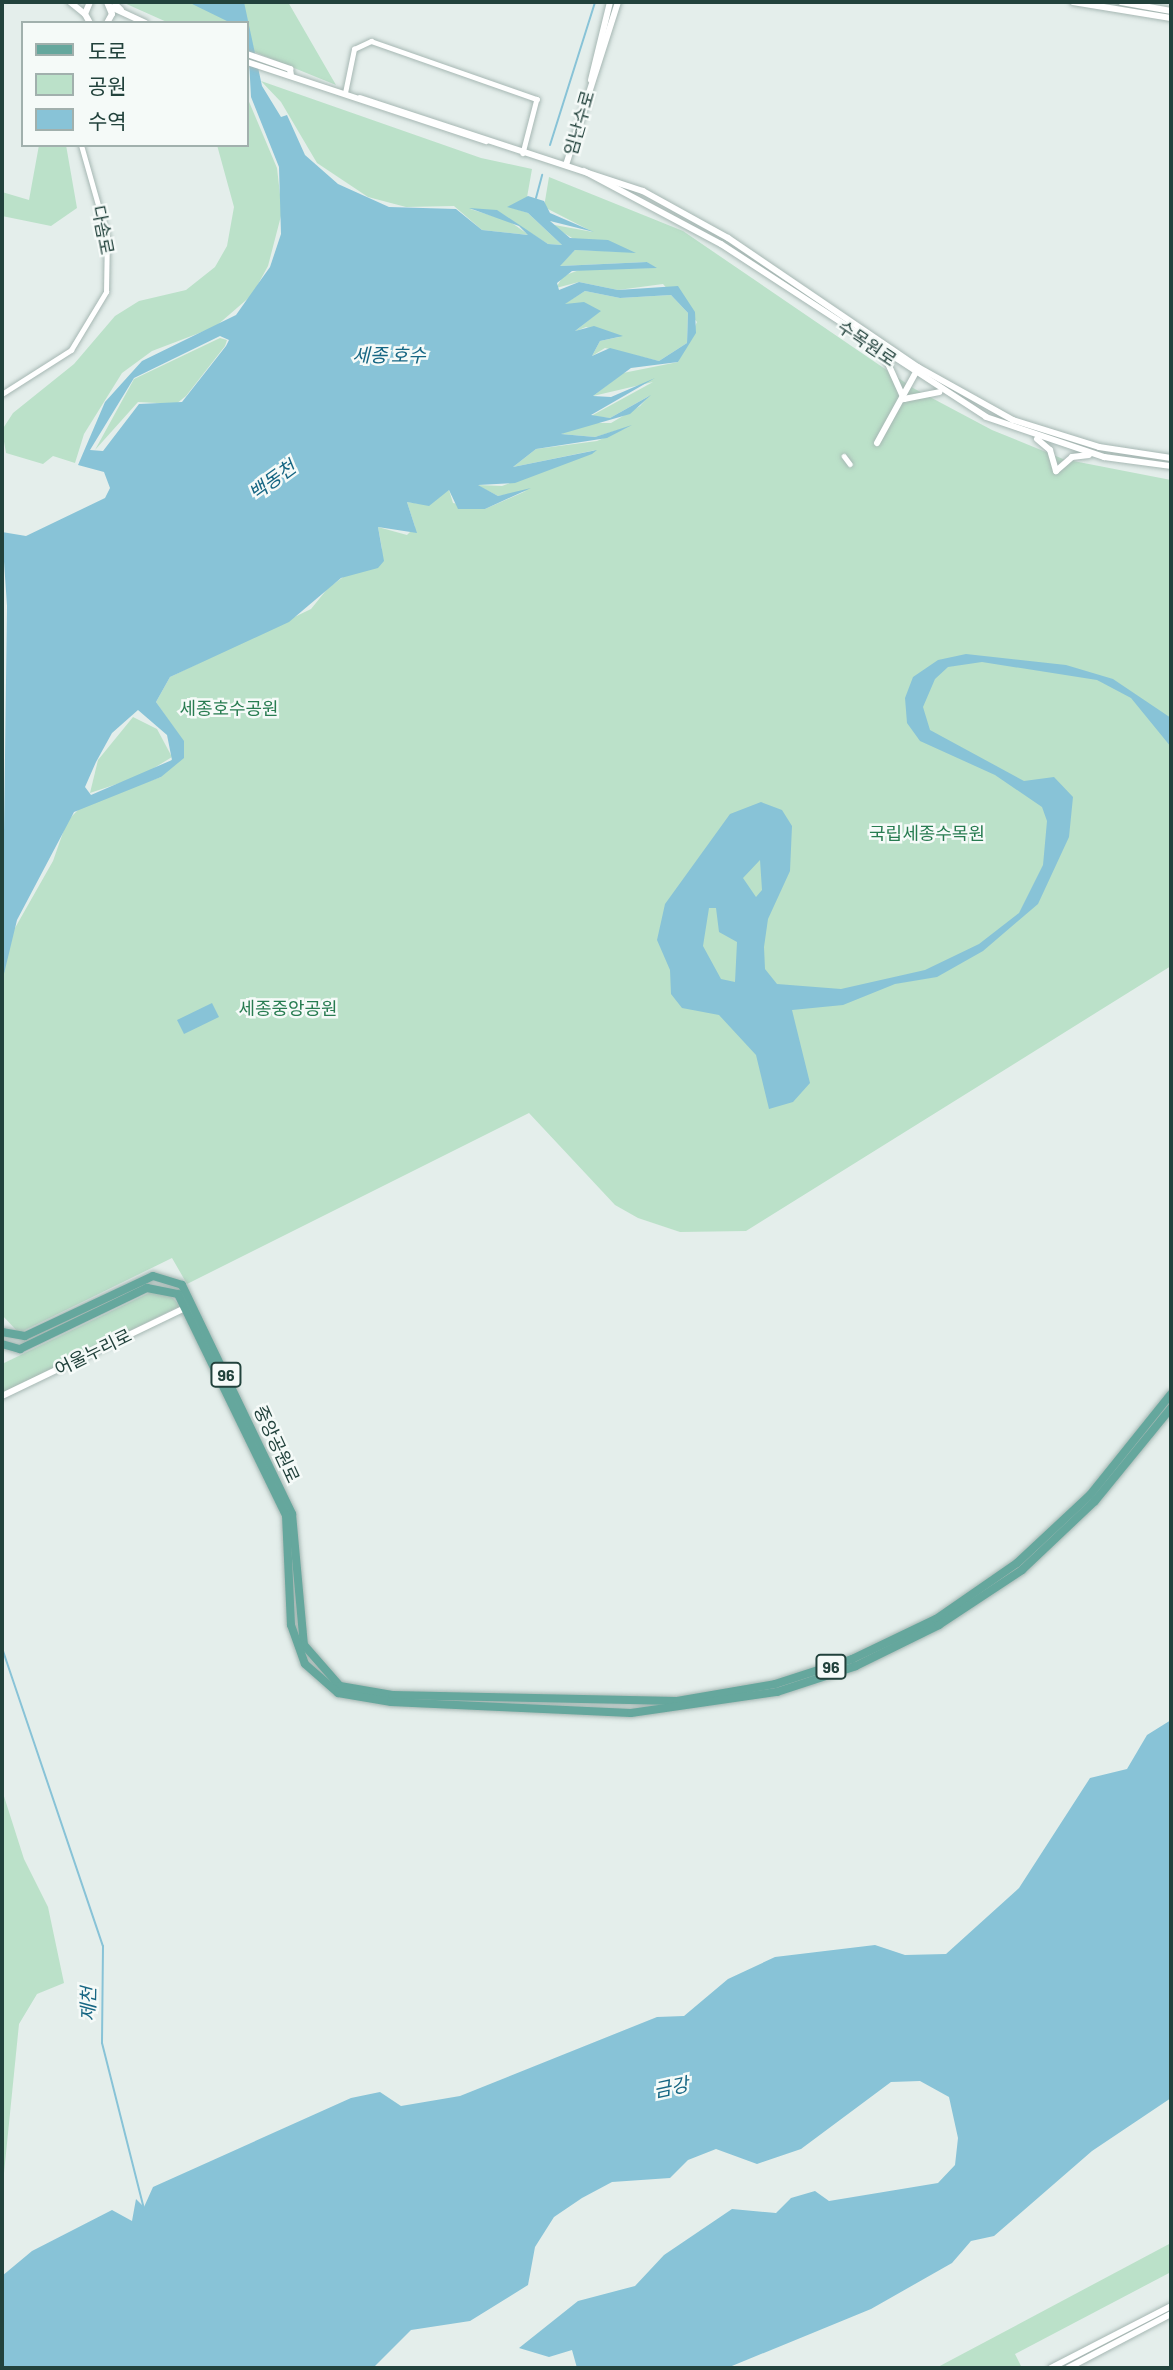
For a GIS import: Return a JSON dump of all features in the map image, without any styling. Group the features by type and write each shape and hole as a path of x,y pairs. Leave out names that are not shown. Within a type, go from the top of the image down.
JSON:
{"main road":[{"name":"중앙공원로","path":"2,1332 25,1336 153,1276 182,1285 292,1514 300,1626 308,1661"},
{"name":"중앙공원로","path":"2,1344 20,1349 147,1287 172,1290 185,1308 286,1515 291,1625 308,1661"},
{"name":"96","path":"392,1699 677,1702 775,1684 852,1659 936,1619 1017,1563 1090,1495 1171,1394"},
{"name":"96","path":"308,1661 340,1686 363,1696 392,1699 666,1710 777,1692 856,1666 939,1625 1022,1570 1095,1501 1171,1408"}],"street":[{"path":"70,2 85,14 89,21"},
{"path":"83,21 90,2"},
{"name":"임난수로","path":"566,165 610,2"},
{"name":"임난수로","path":"591,80 618,2"},
{"path":"1073,2 1171,18"},
{"path":"1121,2 1171,11"},
{"path":"107,21 110,3 138,21"},
{"path":"345,93 354,49 364,41 383,45 537,99 523,153"},
{"name":"수목원로","path":"248,55 291,75 643,191 728,238 944,393 1030,433 1094,454 1171,466"},
{"name":"수목원로","path":"248,62 266,64"},
{"name":"다솜로","path":"2,394 71,350 106,292 108,244 82,147"},
{"name":"수목원로","path":"584,171 721,244 881,354 1013,419 1099,447 1171,458"},
{"path":"881,354 904,399"},
{"path":"877,443 904,399 916,371"},
{"path":"904,399 944,393"},
{"path":"1030,433 1050,450 1056,471 1072,457 1094,454"},
{"path":"844,456 850,464"},
{"name":"어울누리로","path":"2,1396 185,1308"},
{"path":"1051,2368 1171,2306"},
{"path":"1068,2368 1171,2314"}],"green space":[{"path":"122,2 288,2 336,85 248,49 248,21 165,21"},
{"path":"261,81 481,158 532,169 526,203 510,207 528,213 562,245 548,244 496,211 470,209 509,221 529,235 482,230 454,206 406,207 368,197 317,163 281,102"},
{"path":"248,99 277,168 282,212 268,266 252,295 215,327 152,351 122,373 84,434 75,463 53,456 43,464 6,453 2,430 13,413 74,364 115,316 139,301 186,290 215,267 227,246 234,207 218,147 248,147"},
{"path":"39,147 66,147 77,208 51,226 2,216 2,192 29,200"},
{"path":"549,177 683,231 913,388 992,430 1063,459 1171,480 1171,966 746,1231 680,1232 638,1218 615,1205 529,1113 187,1284 172,1258 19,1333 2,1315 2,982 11,935 53,861 67,821 84,804 161,777 183,741 156,702 170,677 311,609 328,588 382,549 378,527 407,535 415,527 407,502 421,504 449,490 453,503 485,509 526,491 498,496 477,485 502,486 596,450 513,467 536,449 597,441 628,427 595,437 561,434 584,423 611,423 640,406 649,396 610,418 591,416 653,382 593,396 623,373 678,362 697,322 663,284 618,290 579,282 556,288 563,276 582,269 655,268 647,262 559,266 575,250 632,252 577,241 549,224 593,232 544,207"},
{"path":"585,291 620,298 671,295 688,313 687,343 659,361 605,348 592,356 600,341 619,337 586,327 574,332 600,311 564,304"},
{"path":"220,338 227,340 225,346 186,396 176,404 138,402 95,450 134,379"},
{"name":"세종호수공원","path":"133,717 157,729 172,757 141,776 90,793 98,760"},
{"path":"151,1292 171,1296 180,1306 2,1394 2,1364"},
{"path":"2,1790 24,1859 48,1907 64,1983 37,1994 19,2024 2,2193"},
{"path":"1171,2243 1171,2272 1015,2354 1022,2368 936,2368"}],"water":[{"name":"세종 호수","path":"188,2 244,2 262,86 281,117 287,115 305,155 338,184 389,207 456,209 482,230 528,235 519,226 469,208 497,210 548,244 562,245 528,213 507,207 528,196 544,201 550,213 594,232 550,221 570,238 608,240 636,253 575,250 560,266 647,262 657,268 572,271 557,283 559,290 579,282 618,290 678,286 695,312 696,333 678,362 631,368 593,396 611,397 655,378 591,415 610,418 651,395 630,414 561,434 595,437 632,425 607,438 536,449 513,467 597,450 592,454 515,483 478,485 498,496 531,488 485,509 458,509 449,490 429,506 407,502 417,533 378,527 384,561 378,568 341,578 289,622 170,677 156,702 184,741 184,758 161,777 74,812 17,920 2,982 7,606 2,532 26,536 105,498 110,488 104,472 78,465 105,402 142,361 236,315 270,267 281,234 279,167 251,97 248,21 227,21","holes":["585,291 620,298 671,295 688,313 687,343 659,361 610,348 592,356 600,341 623,336 594,326 575,331 601,311 584,302 565,304","220,336 229,340 226,346 182,402 139,404 103,451 90,450 134,378","138,710 167,735 172,760 91,795 85,787 112,733"]},
{"path":"966,654 1066,665 1113,679 1171,718 1171,747 1131,698 1097,680 982,662 948,667 935,679 923,707 930,730 1024,781 1054,777 1073,797 1069,837 1038,904 983,951 937,977 895,984 843,1005 792,1010 810,1083 793,1102 769,1109 756,1055 719,1015 682,1008 671,994 670,970 657,940 665,904 730,814 761,802 782,810 792,826 790,871 768,919 764,947 765,969 777,984 841,989 925,970 979,944 1019,913 1043,865 1047,821 1042,807 995,775 920,741 907,723 905,698 913,677 938,660","holes":["760,860 762,890 756,897 743,878","709,908 716,908 719,932 737,942 735,982 721,979 703,946"]},
{"path":"212,1003 219,1017 184,1034 177,1020"},
{"name":"금강","path":"1171,1720 1171,2098 1092,2151 994,2236 971,2241 952,2263 871,2309 727,2368 577,2368 572,2350 549,2357 519,2348 578,2301 635,2286 664,2255 732,2209 776,2213 791,2198 815,2191 829,2201 938,2183 955,2165 958,2138 949,2097 920,2081 891,2082 801,2149 757,2164 716,2149 688,2160 670,2178 612,2182 554,2217 535,2247 528,2285 470,2321 411,2330 373,2368 2,2368 2,2276 32,2251 112,2210 132,2221 136,2199 144,2207 153,2187 351,2098 380,2092 401,2106 460,2096 657,2017 684,2016 728,1979 775,1957 875,1945 905,1955 946,1954 1019,1888 1090,1778 1127,1769 1147,1735"}],"waterway":[{"name":"백동천","path":"550,145 595,2"},
{"name":"백동천","path":"536,198 542,175"},
{"name":"제천","path":"2,1648 103,1946 102,2043 144,2209"}],"park label":[{"name":"국립세종수목원","path":"927,833"},
{"name":"세종중앙공원","path":"288,1008"}]}
